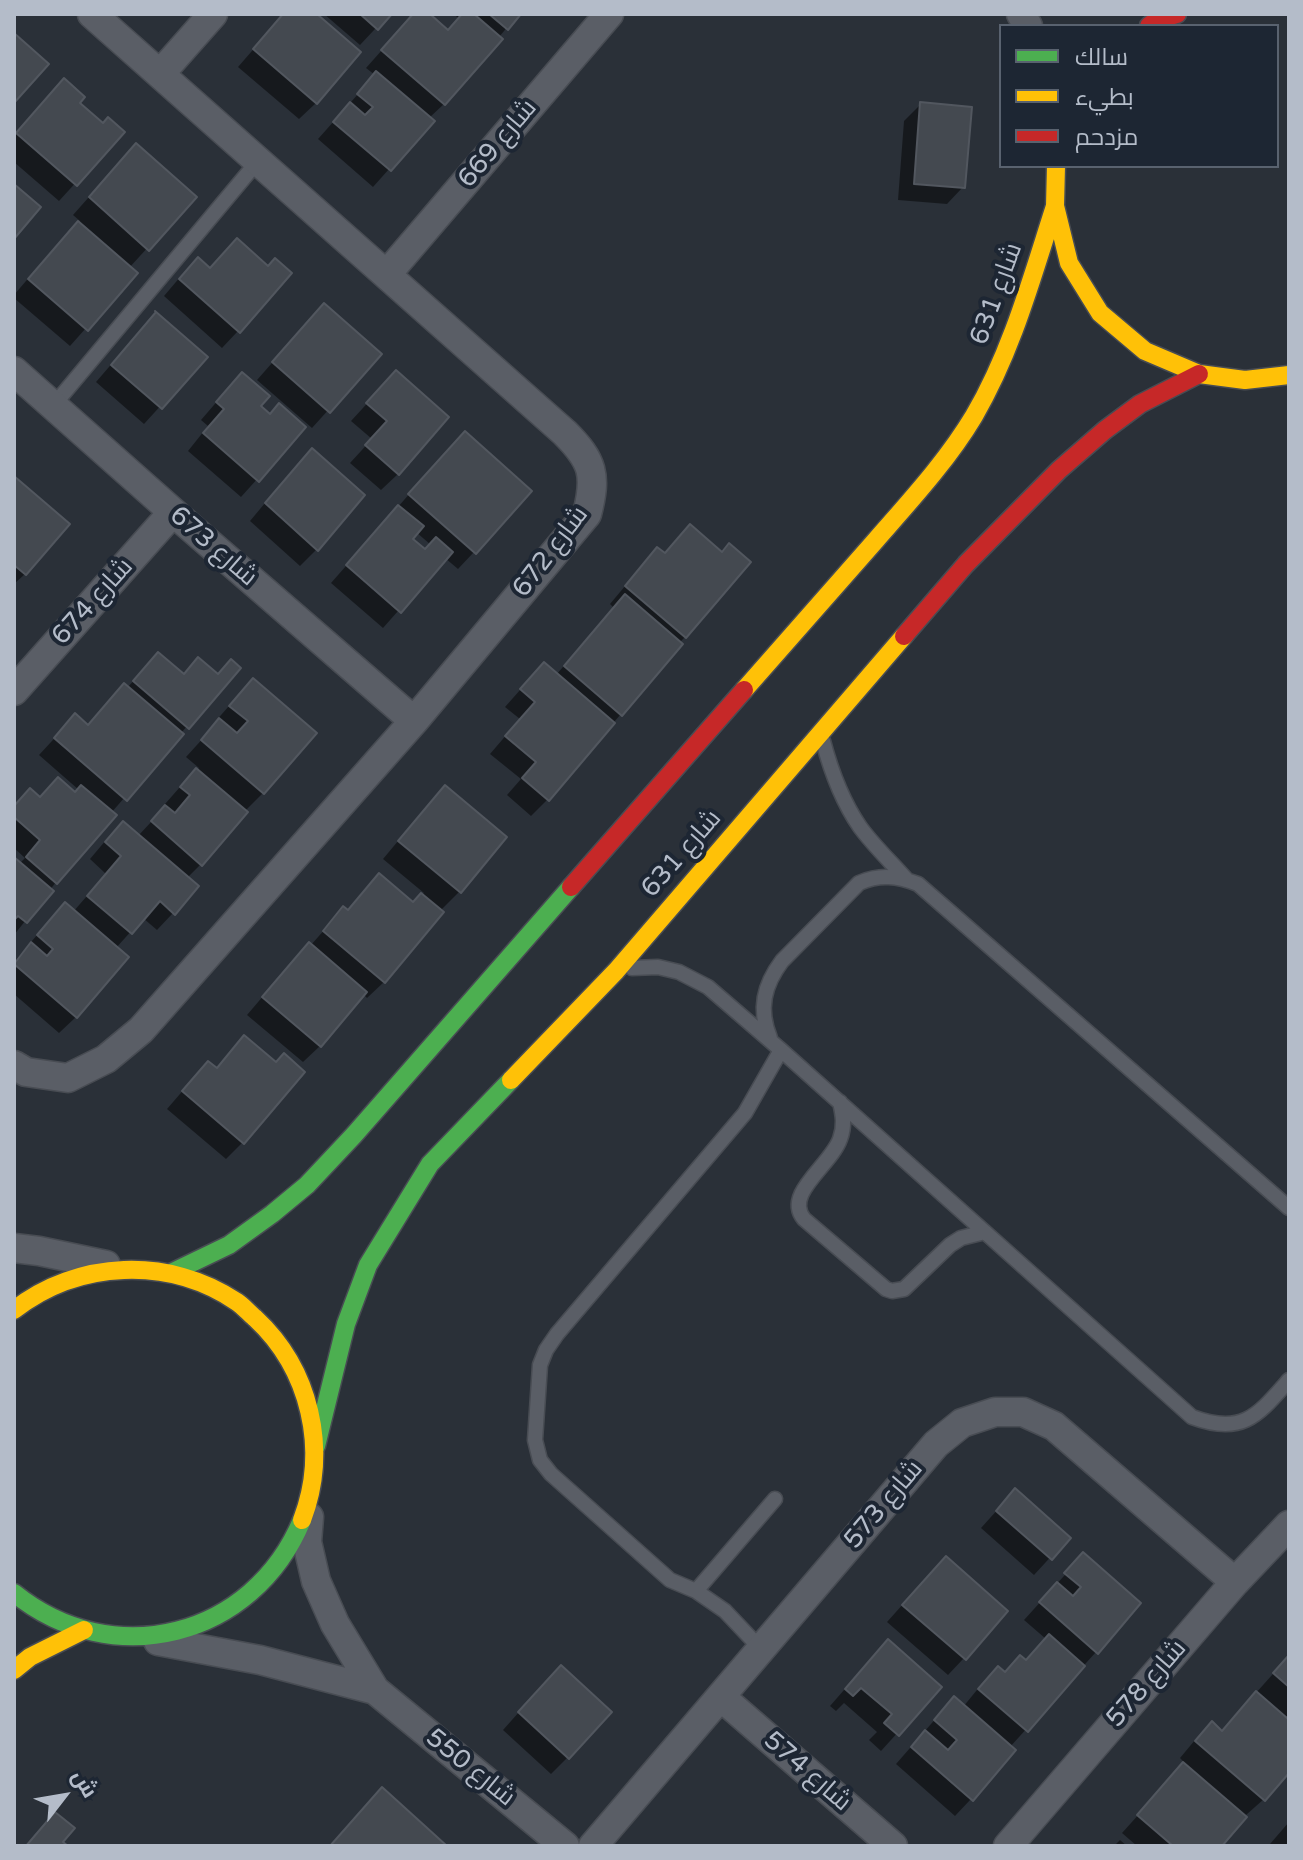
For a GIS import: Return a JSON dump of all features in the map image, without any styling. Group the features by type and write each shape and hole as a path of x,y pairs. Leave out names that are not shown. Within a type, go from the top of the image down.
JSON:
{"main road":[{"path":"1152,24 1177,14"},
{"path":"1056,168 1055,206 1069,263 1100,313 1145,351 1199,374 1245,380 1289,376"},
{"name":"شارع 631","path":"173,1272 229,1245 307,1185 904,508 959,441 991,382 1018,320 1055,206"},
{"name":"شارع 631","path":"316,1446 346,1324 368,1265 430,1164 616,971 966,564 1059,470 1105,430 1140,404 1199,374"},
{"path":"14,1310 53,1284 85,1273 146,1268 173,1272 201,1282 228,1295 253,1313 274,1335 291,1360 303,1387 312,1416 316,1446 311,1494 298,1532 277,1566 249,1595 216,1617 178,1631 138,1637 102,1634 50,1618 14,1593"},
{"path":"14,1670 30,1657 84,1630"}],"street":[{"name":"شارع 672","path":"14,1065 26,1072 68,1078 106,1059 141,1030 414,721 587,514 593,490 591,469 581,450 92,14"},
{"path":"160,74 213,14"},
{"name":"شارع 669","path":"387,274 609,14"},
{"name":"شارع 673","path":"14,371 414,721"},
{"name":"شارع 674","path":"14,691 173,512"},
{"path":"14,1248 119,1268"},
{"name":"شارع 573","path":"593,1846 936,1444 962,1423 995,1412 1023,1412 1054,1426 1235,1582"},
{"name":"شارع 550","path":"311,1494 307,1542 316,1581 335,1624 375,1690 565,1846"},
{"name":"شارع 578","path":"1008,1846 1235,1582 1289,1525"},
{"name":"شارع 550","path":"138,1637 260,1660 375,1690"},
{"name":"شارع 574","path":"721,1697 893,1846"}],"lane":[{"path":"53,406 258,161"},
{"path":"821,732 836,782 847,805 861,828 906,879"},
{"path":"777,1046 765,1025 763,1007 768,983 782,961 859,883 874,877 906,879 918,884 1289,1208"},
{"path":"616,971 658,967 679,972 708,987 1192,1417 1207,1423 1222,1424 1238,1423 1254,1417 1267,1407 1289,1380"},
{"path":"761,1649 725,1611 696,1591 670,1580 551,1474 540,1460 535,1440 540,1365 546,1350 745,1113 777,1046"},
{"path":"839,1102 844,1126 841,1138 836,1149 800,1193 797,1207 804,1219 892,1291 904,1289 961,1238 985,1232"},
{"path":"696,1591 775,1499"}],"building":[{"path":"283,14 317,14 361,52 317,104 253,49"},
{"path":"360,14 392,14 378,30"},
{"path":"413,14 430,14 448,30 462,14 474,14 503,39 445,105 381,50"},
{"path":"489,14 521,14 508,30"},
{"path":"14,33 49,64 14,103"},
{"path":"376,71 435,121 391,171 333,122 350,102 365,115 373,107 357,94"},
{"path":"64,78 85,97 80,103 103,123 108,117 125,132 77,186 16,133"},
{"path":"920,102 972,107 965,188 914,184"},
{"path":"136,143 197,197 149,251 89,197"},
{"path":"14,184 41,207 14,239"},
{"path":"78,221 138,273 88,331 28,279"},
{"path":"237,238 268,266 275,258 292,273 240,333 179,279 198,257 210,268"},
{"path":"324,303 382,354 330,413 272,362"},
{"path":"155,311 208,357 162,409 111,365"},
{"path":"396,370 449,417 399,475 365,445 387,421 366,403"},
{"path":"242,372 270,396 261,406 270,414 279,403 306,427 259,482 203,433 224,409 216,402"},
{"path":"465,431 532,491 476,554 408,494"},
{"path":"312,448 365,495 318,551 265,503"},
{"path":"14,476 70,524 26,575 14,565"},
{"path":"398,505 424,526 413,539 425,549 436,537 453,552 401,613 346,565"},
{"path":"690,524 722,552 729,543 751,562 686,638 625,586 657,547 665,553"},
{"path":"625,594 683,644 622,716 564,666"},
{"path":"158,652 184,674 198,657 218,674 231,659 241,668 189,729 133,681"},
{"path":"544,662 615,723 549,801 522,778 536,762 505,736 535,702 520,689"},
{"path":"253,678 317,733 264,794 201,740 219,718 237,733 248,721 229,706"},
{"path":"124,683 184,734 127,801 54,738 75,713 88,725"},
{"path":"196,768 248,812 202,866 151,821 165,805 175,813 190,795 180,787"},
{"path":"58,777 75,792 81,785 117,815 57,884 26,857 40,840 14,817 14,806 30,788 40,797"},
{"path":"445,785 507,837 461,893 398,841"},
{"path":"123,821 199,886 175,915 160,901 132,934 87,896 121,856 105,842"},
{"path":"14,857 54,891 27,923 18,916 14,920"},
{"path":"379,873 413,902 421,893 444,912 385,983 323,931 343,906 348,910"},
{"path":"65,902 129,957 77,1018 14,964 31,942 47,956 53,949 37,935"},
{"path":"309,942 367,992 321,1047 262,997"},
{"path":"244,1035 276,1062 284,1053 305,1072 244,1144 182,1091 208,1061 217,1068"},
{"path":"1015,1488 1071,1538 1052,1560 996,1511"},
{"path":"1083,1552 1141,1603 1098,1654 1039,1602 1057,1582 1073,1596 1081,1587 1064,1573"},
{"path":"946,1556 1008,1611 966,1660 902,1605"},
{"path":"1049,1634 1085,1666 1028,1732 978,1689 998,1666 1005,1672 1020,1655 1026,1660"},
{"path":"888,1639 942,1687 899,1736 884,1723 892,1714 861,1688 853,1696 845,1689"},
{"path":"1289,1655 1289,1687 1273,1673"},
{"path":"561,1665 612,1712 569,1759 518,1712"},
{"path":"1256,1691 1287,1718 1289,1715 1289,1773 1265,1801 1195,1741 1212,1721 1222,1731"},
{"path":"954,1696 1016,1750 973,1801 911,1747 925,1730 948,1750 957,1740 934,1720"},
{"path":"1183,1762 1247,1817 1222,1846 1173,1846 1137,1815"},
{"path":"382,1787 447,1846 330,1846"},
{"path":"55,1812 75,1828 63,1842 68,1846 26,1846"}],"traffic: fast":[{"path":"173,1272 229,1245 307,1185 571,887"},
{"path":"316,1446 346,1324 368,1265 430,1164 511,1080"},
{"path":"14,1593 53,1618 94,1632 136,1636 177,1631 215,1616 250,1592 280,1560 302,1520"}],"traffic: slow":[{"path":"1056,168 1055,206 1069,263 1100,313 1145,351 1199,374 1245,380 1289,375"},
{"path":"744,690 915,495 974,416 1010,340 1055,206"},
{"path":"511,1080 616,971 904,636"},
{"path":"14,1310 39,1293 66,1281 95,1273 124,1270 153,1271 182,1277 211,1287 239,1304 274,1338 289,1361 309,1412 314,1466 302,1520"},
{"path":"14,1670 30,1657 84,1630"}],"traffic: jam":[{"path":"1152,24 1177,14"},
{"path":"904,636 966,564 1059,470 1140,404 1199,374"},
{"path":"571,887 744,690"}]}
